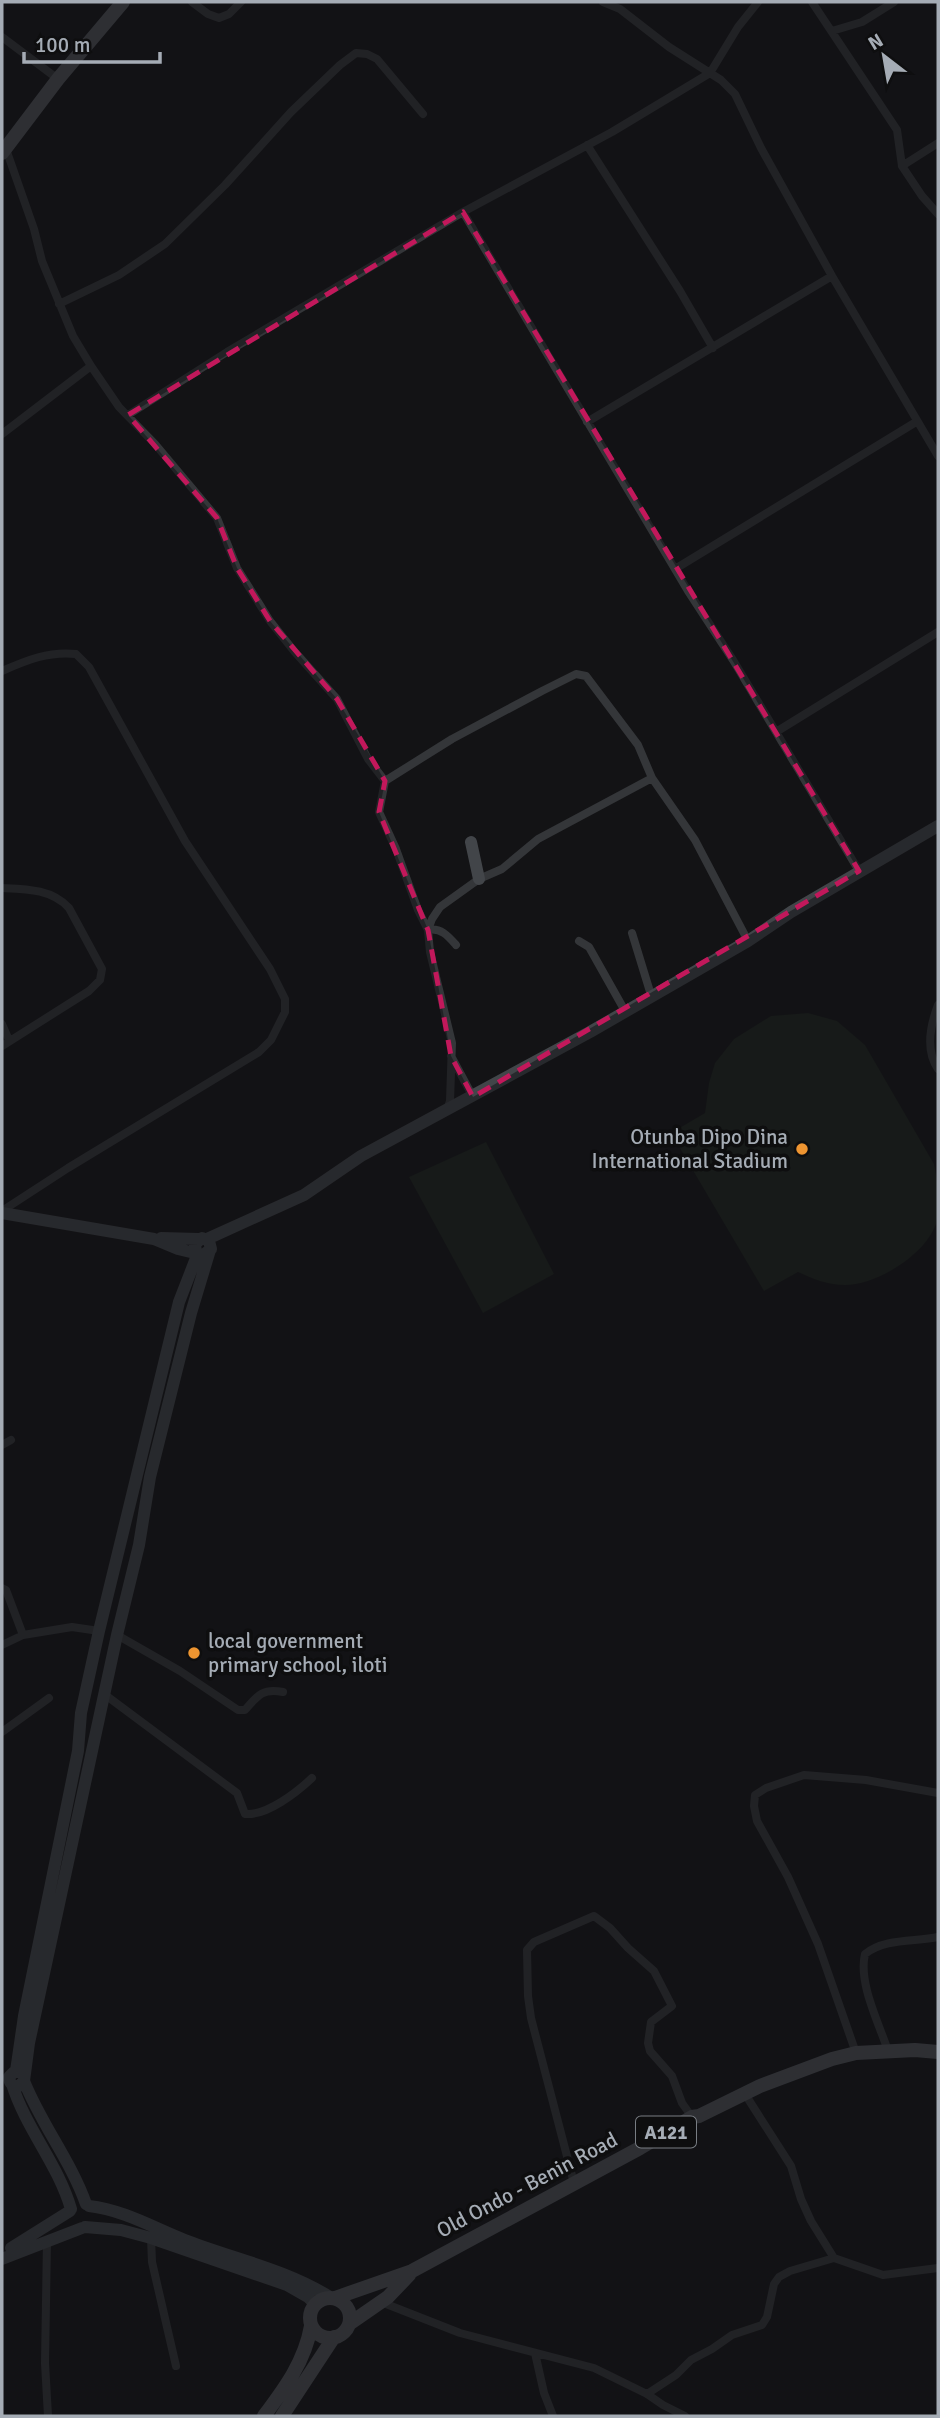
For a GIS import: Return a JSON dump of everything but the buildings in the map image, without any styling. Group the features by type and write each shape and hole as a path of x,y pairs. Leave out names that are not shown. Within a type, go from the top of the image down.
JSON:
{"main road":[{"path":"4,151 58,79 123,2"},
{"name":"Old Ondo - Benin Road","path":"315,2304 324,2298 333,2298 412,2272 692,2117 745,2094 832,2059 856,2053 938,2052"},
{"name":"Old Ondo - Benin Road","path":"282,2416 334,2337 343,2333 349,2324 381,2302 412,2272"},
{"path":"333,2298 341,2301 349,2311 349,2324"},
{"path":"264,2416 299,2364 309,2338 310,2315 315,2304"},
{"path":"311,2326 320,2335 334,2337"}],"street":[{"path":"192,2 219,18 229,14 241,2"},
{"path":"603,2 620,9 669,47 722,80 735,94 761,148 832,276 938,456"},
{"path":"128,415 227,352 463,212 587,145 710,73 738,27 758,2"},
{"path":"812,2 897,130 902,166 938,214"},
{"path":"832,31 862,22 894,2"},
{"path":"2,37 58,79"},
{"path":"59,304 119,275 166,244 225,185 291,112 356,53 367,54 377,60 423,114"},
{"path":"902,166 938,143"},
{"path":"587,145 713,348"},
{"path":"4,151 59,304 91,366 119,407 155,444 217,518 237,568 270,621 337,699 368,759 385,781"},
{"path":"463,212 675,569 859,871"},
{"path":"587,422 832,276"},
{"path":"2,434 91,366"},
{"path":"675,569 916,422"},
{"path":"776,732 938,632"},
{"path":"2,671 24,661 57,652 76,654 89,667 186,841 270,969 285,999 285,1012 271,1040 259,1052 68,1168 2,1212"},
{"path":"447,1110 450,1101 452,1043 430,952 428,930 379,812 385,781 452,739 576,674 586,676 638,745 652,778 695,840 748,941"},
{"path":"428,930 432,919 446,901 479,878 502,869 538,839 652,778"},
{"path":"2,1212 153,1239 178,1249 202,1247 304,1195 361,1156 473,1097 748,941 859,871 938,826"},
{"path":"471,842 479,878"},
{"path":"2,888 44,892 62,900 69,908 102,970 100,980 89,991 5,1043 2,1024"},
{"path":"428,930 444,933 456,945"},
{"path":"632,933 651,995"},
{"path":"579,941 589,947 625,1011"},
{"path":"938,1005 931,1025 931,1058 938,1069"},
{"path":"451,1056 473,1097"},
{"path":"202,1247 179,1302 80,1713 78,1751 31,1979 15,2077 20,2109 55,2169 71,2210 72,2223 84,2228 121,2230 151,2238 288,2286 315,2304"},
{"path":"15,2077 29,2043 139,1545 150,1477 191,1313 202,1247"},
{"path":"2,1445 10,1440"},
{"path":"2,1588 6,1590 23,1635"},
{"path":"2,1645 23,1635 72,1627 99,1631"},
{"path":"117,1635 180,1671 238,1710 245,1710 261,1692 283,1692"},
{"path":"104,1694 237,1793 245,1814 254,1815 276,1804 296,1793 312,1778"},
{"path":"2,1732 50,1698"},
{"path":"856,2053 818,1944 788,1877 757,1821 755,1795 766,1788 804,1775 866,1780 938,1793"},
{"path":"574,2183 531,2018 527,1950 534,1942 594,1916 654,1970 672,2006 651,2022 648,2043 650,2051 672,2076 682,2103 692,2117"},
{"path":"888,2051 867,1987 863,1970 865,1954 886,1944 938,1937"},
{"path":"2,2259 84,2228 94,2220 94,2212 80,2186 33,2103 15,2077"},
{"path":"745,2094 791,2166 811,2221 834,2258"},
{"path":"2,2253 78,2204 88,2205 115,2211 182,2239 280,2271 333,2298"},
{"path":"151,2238 152,2262 176,2366"},
{"path":"47,2241 45,2362 48,2416"},
{"path":"647,2394 676,2375 691,2360 732,2335 762,2325 767,2316 774,2284 779,2277 790,2271 834,2258 883,2275 938,2268"},
{"path":"381,2302 460,2333 594,2368 685,2416"},
{"path":"535,2353 544,2393 553,2416"}],"highlighted area":[{"path":"463,212 859,871 473,1097 451,1056 428,930 379,812 385,781 337,699 270,621 237,568 217,518 128,415"}],"shaded area":[{"name":"Otunba Dipo Dina International Stadium","path":"808,1013 837,1021 865,1045 934,1164 938,1194 936,1224 922,1247 911,1257 871,1280 839,1285 798,1272 764,1291 671,1133 705,1113 715,1063 734,1039 771,1016"},
{"path":"486,1142 554,1274 483,1313 409,1177"}],"place":[{"name":"Otunba Dipo Dina International Stadium","path":"802,1149"},
{"name":"local government primary school, iloti","path":"194,1653"}]}
